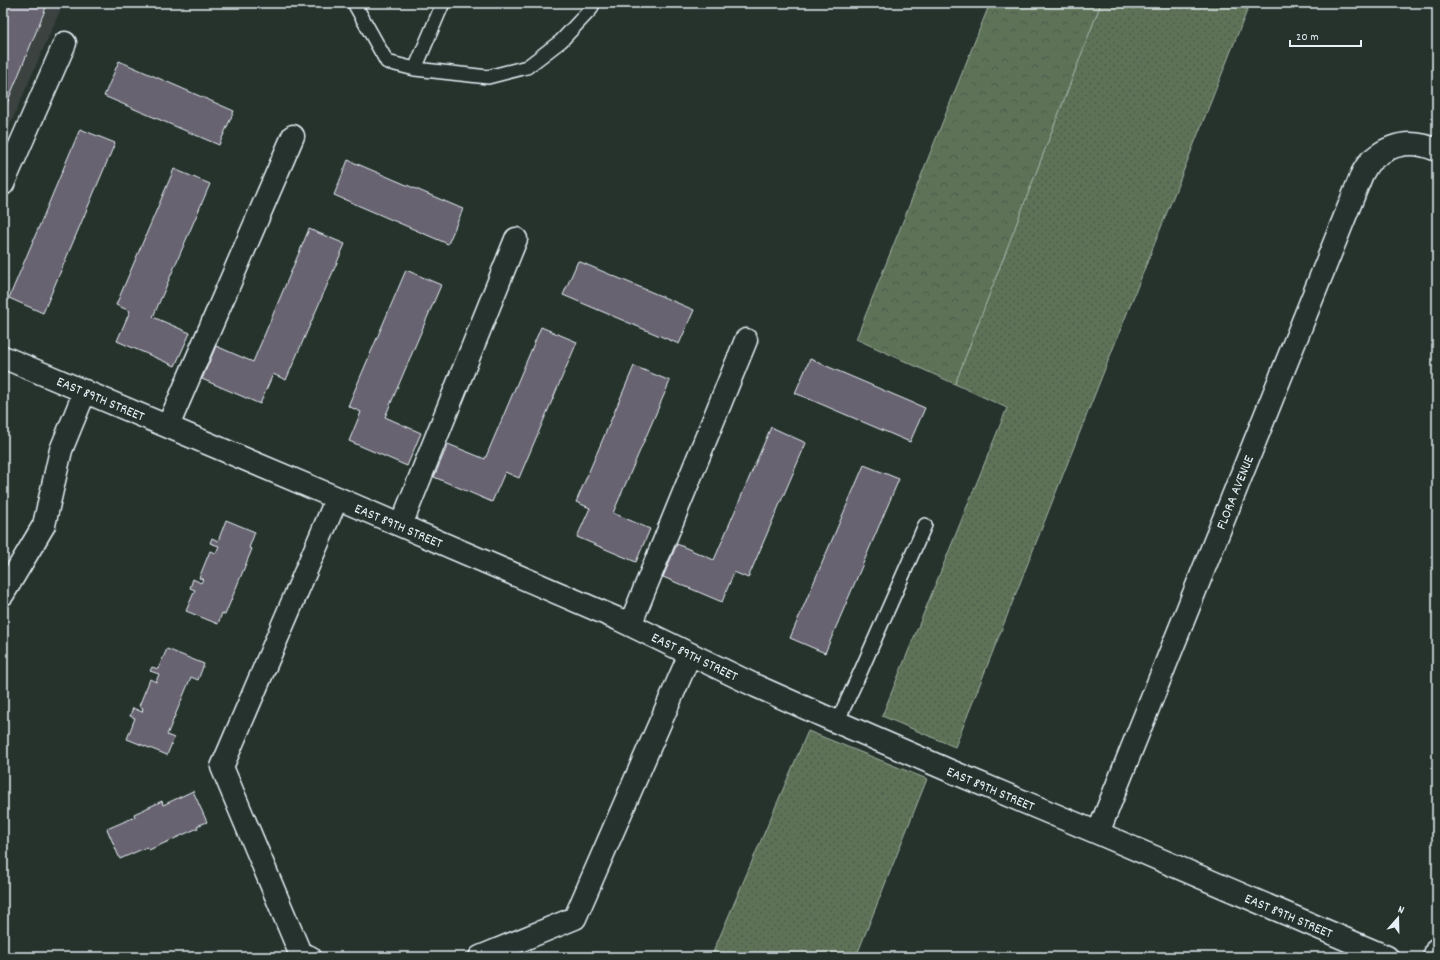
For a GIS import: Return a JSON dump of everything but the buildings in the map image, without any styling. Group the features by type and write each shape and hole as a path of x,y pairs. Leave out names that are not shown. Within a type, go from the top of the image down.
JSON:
{"street":[{"path":"3,184 65,43"},
{"path":"168,426 293,136"},
{"name":"FLORA AVENUE","path":"1098,833 1362,174 1372,159 1396,145 1424,144 1437,150"},
{"path":"401,525 516,239"},
{"path":"630,625 746,340"},
{"name":"EAST 89TH STREET","path":"3,357 401,525 630,625 756,686 837,722 1387,957"},
{"path":"3,594 44,525 62,450 85,391"},
{"path":"310,957 300,953 222,766 337,498"},
{"path":"480,957 575,918 690,654"},
{"path":"1434,957 1437,949"}],"lane":[{"path":"354,3 387,62 415,70 488,77 527,67 561,41 591,9 593,3"},
{"path":"415,70 443,3"},
{"path":"837,722 925,526"}],"shaded area":[{"path":"3,3 54,3 62,6 3,141"}],"green space":[{"path":"990,3 1101,3 955,384 856,339"},
{"path":"1101,3 1250,3 955,747 882,716 1007,408 955,384"},
{"path":"808,731 927,779 856,957 711,957"}]}
